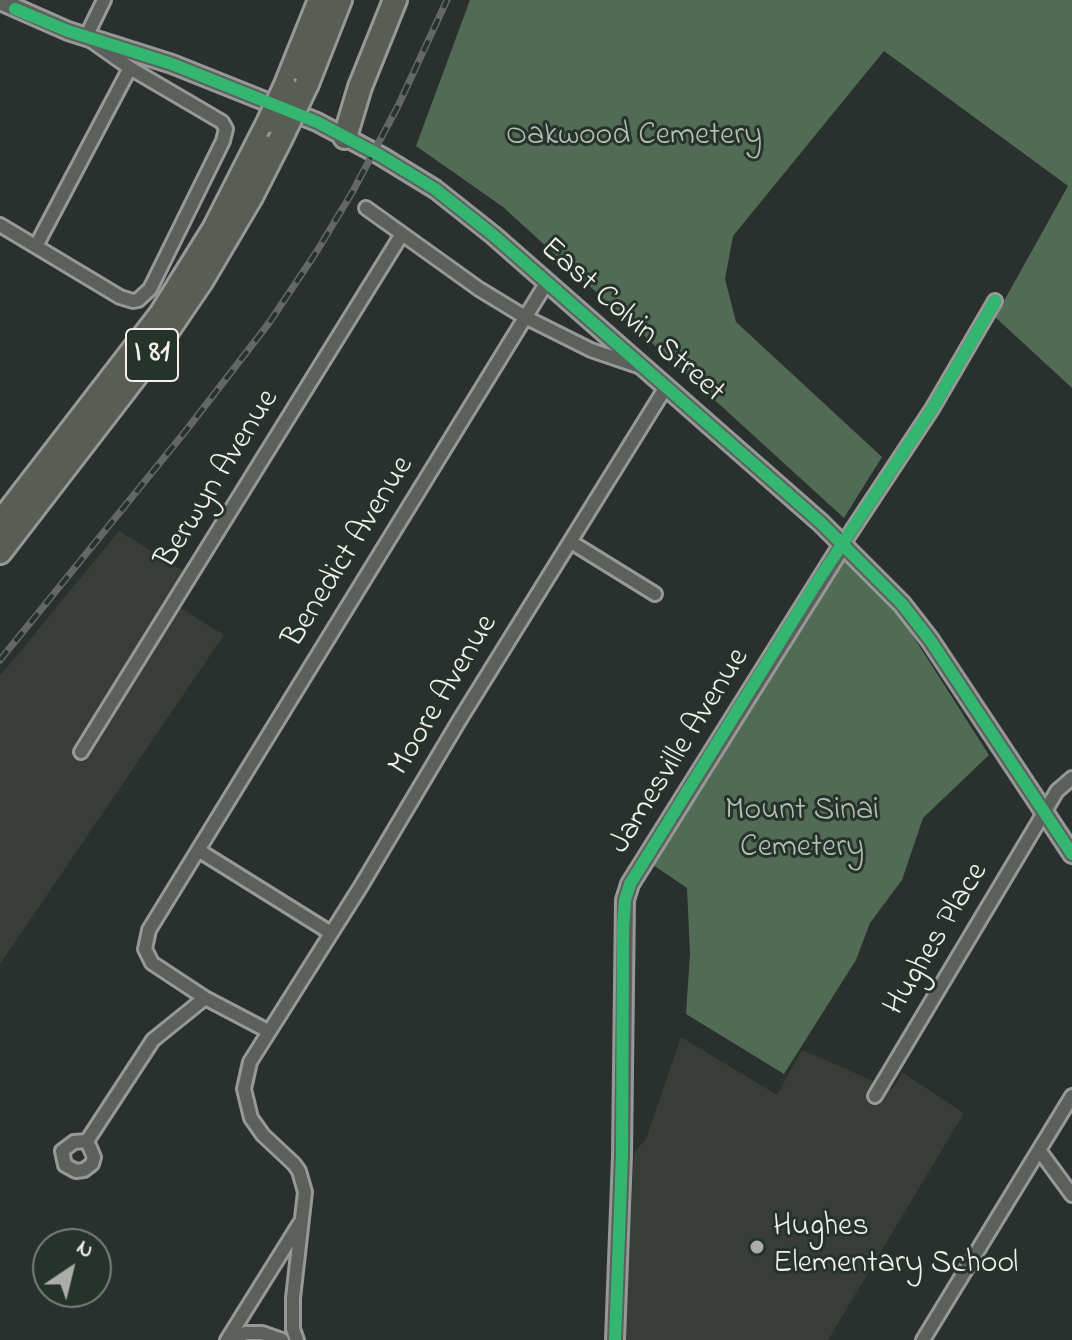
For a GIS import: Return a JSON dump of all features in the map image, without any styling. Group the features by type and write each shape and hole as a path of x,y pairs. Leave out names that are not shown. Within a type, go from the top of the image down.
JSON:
{"highway":[{"name":"I 81","path":"0,552 147,361 209,268 251,197 279,142 320,0"},
{"name":"I 81","path":"0,523 161,314 214,229 269,121 296,86 340,0"},
{"path":"345,137 360,87 395,0"},
{"path":"0,509 55,451"}],"street":[{"path":"86,37 104,0"},
{"name":"East Colvin Street","path":"0,1 86,37 172,64 317,122 435,189 645,368 843,544 902,604 930,640 1072,854"},
{"name":"East Colvin Street","path":"36,246 120,297 138,300 150,289 223,141 226,129 222,122 130,68 86,37"},
{"path":"161,87 172,64"},
{"path":"0,225 36,246 130,68"},
{"name":"East Colvin Street","path":"366,208 525,317 591,350 645,368"},
{"name":"Berwyn Avenue","path":"81,752 402,234"},
{"name":"Benedict Avenue","path":"205,998 152,963 145,949 149,930 547,282"},
{"name":"Jamesville Avenue","path":"615,1340 622,1156 625,900 630,884 843,544 932,409 995,301"},
{"name":"Moore Avenue","path":"297,1340 293,1329 293,1298 305,1192 299,1171 263,1135 251,1118 244,1089 247,1071 268,1031 666,387"},
{"path":"571,542 655,594"},
{"name":"Hughes Place","path":"875,1096 1057,791 1072,778"},
{"path":"198,850 331,933"},
{"path":"87,1141 153,1040 205,998 268,1031"},
{"path":"923,1340 1072,1096"},
{"path":"1039,1150 1072,1195"},
{"path":"230,1340 303,1217"},
{"path":"230,1340 245,1333 262,1333 282,1340"}],"shaded area":[{"path":"119,531 185,572 168,600 224,635 0,964 0,676"},
{"name":"Hughes Elementary School","path":"681,1037 777,1095 802,1050 892,1089 903,1073 964,1113 828,1340 625,1340 634,1153 646,1139"}],"green space":[{"name":"Oakwood Cemetery","path":"470,0 1072,0 1072,388 995,317 1068,186 884,51 733,236 725,279 736,322 882,457 844,518 503,207 416,146"},
{"name":"Mount Sinai Cemetery","path":"843,559 897,611 989,755 923,818 902,880 870,923 856,960 784,1074 686,1014 690,954 687,888 653,865"}],"railway":[{"path":"0,660 269,323 353,191 398,106 447,0"}],"cycle path":[{"path":"15,9 68,31 172,64 317,122 435,189 493,235 821,523 902,604 930,640 1072,854"},
{"path":"615,1340 622,1156 623,928 625,900 630,884 815,585 932,409 995,301"}],"place":[{"name":"Hughes Elementary School","path":"757,1247"}]}
